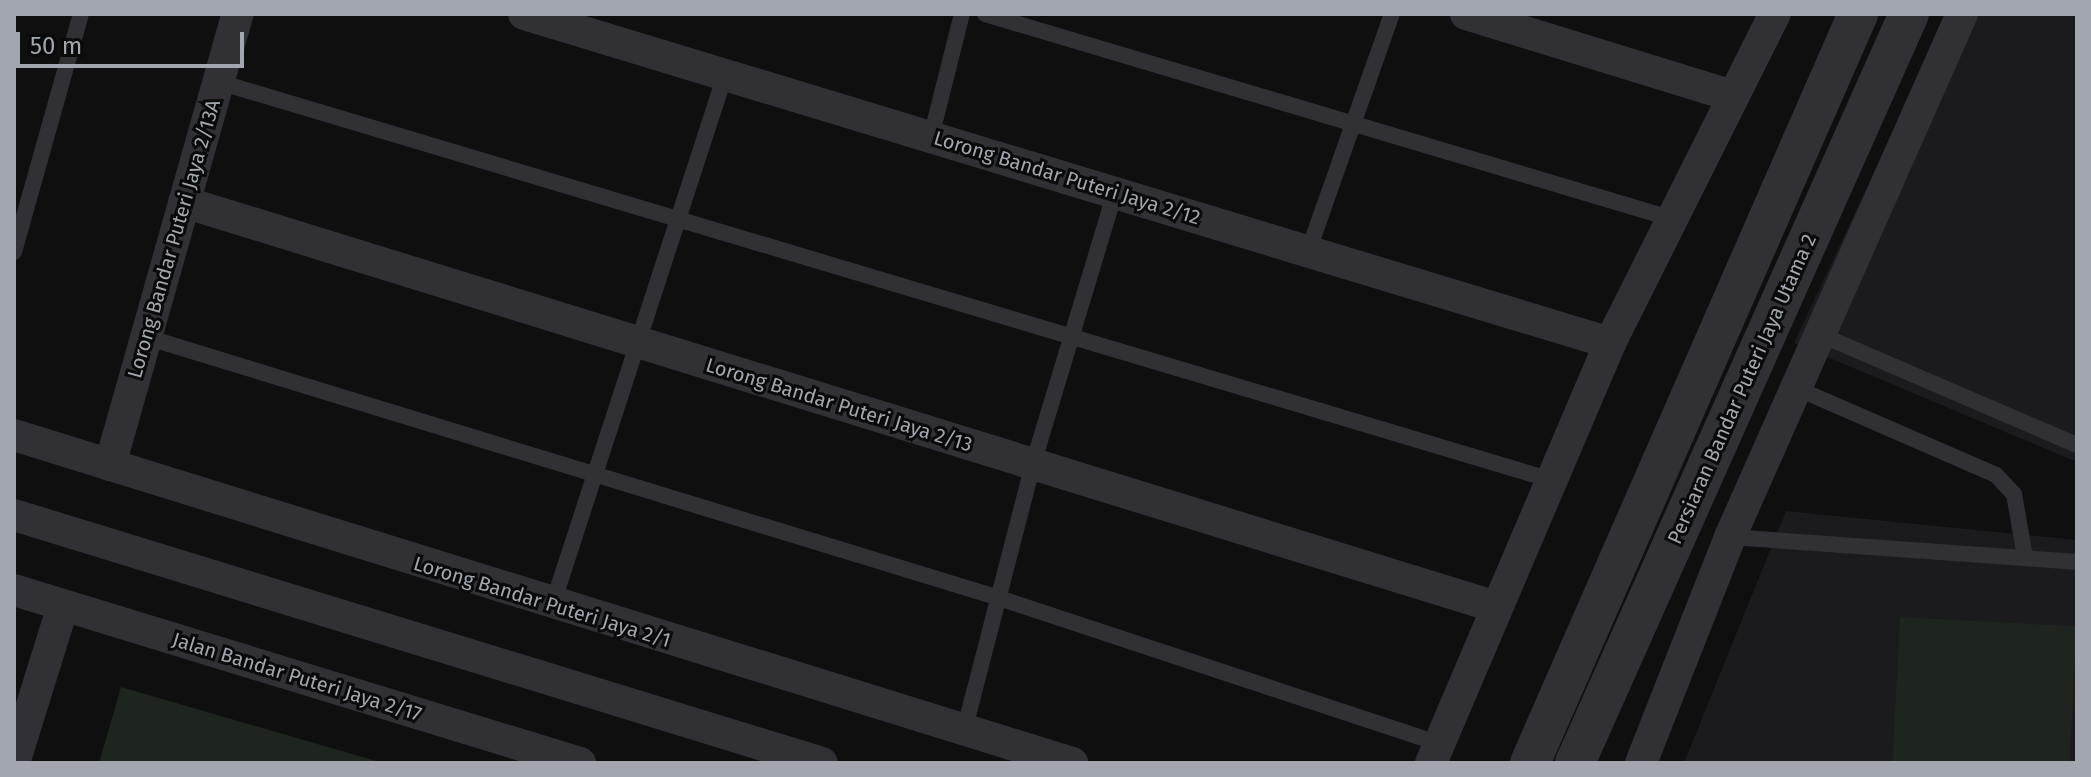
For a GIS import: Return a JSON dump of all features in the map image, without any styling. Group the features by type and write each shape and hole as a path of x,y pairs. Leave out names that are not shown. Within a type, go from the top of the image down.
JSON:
{"street":[{"name":"Lorong Bandar Puteri Jaya 2/13A","path":"110,465 238,14"},
{"name":"Lorong Bandar Puteri Jaya 2/12","path":"526,14 1610,343"},
{"path":"1466,14 1733,96"},
{"path":"1436,754 1493,606 1610,343 1775,14"},
{"path":"1530,763 1858,14"},
{"name":"Persiaran Bandar Puteri Jaya Utama 2","path":"1575,763 1909,14"},
{"path":"1641,763 1730,537 1962,14"},
{"name":"Lorong Bandar Puteri Jaya 2/13","path":"184,202 1493,606"},
{"name":"Lorong Bandar Puteri Jaya 2/1","path":"14,435 551,607 1072,763"},
{"path":"14,515 822,763"},
{"path":"1685,517 1730,537"},
{"name":"Jalan Bandar Puteri Jaya 2/17","path":"14,590 580,763"},
{"path":"14,763 63,606"}],"lane":[{"path":"14,252 81,14"},
{"path":"931,137 962,14"},
{"path":"985,14 1673,219"},
{"path":"1308,252 1392,14"},
{"path":"551,607 725,75"},
{"path":"219,82 1548,479"},
{"path":"964,731 1033,464 1115,193"},
{"path":"1819,334 2077,445"},
{"path":"146,337 999,598 1436,754"},
{"path":"1796,388 1996,475 2014,494 2025,557"},
{"path":"1730,537 2077,562"}],"shaded area":[{"path":"1948,14 2077,14 2077,462 1794,343"},
{"path":"1786,511 2077,540 2077,763 1684,763"},
{"path":"1900,617 2077,626 2070,763 1892,763"},
{"path":"121,687 383,763 99,763"}]}
